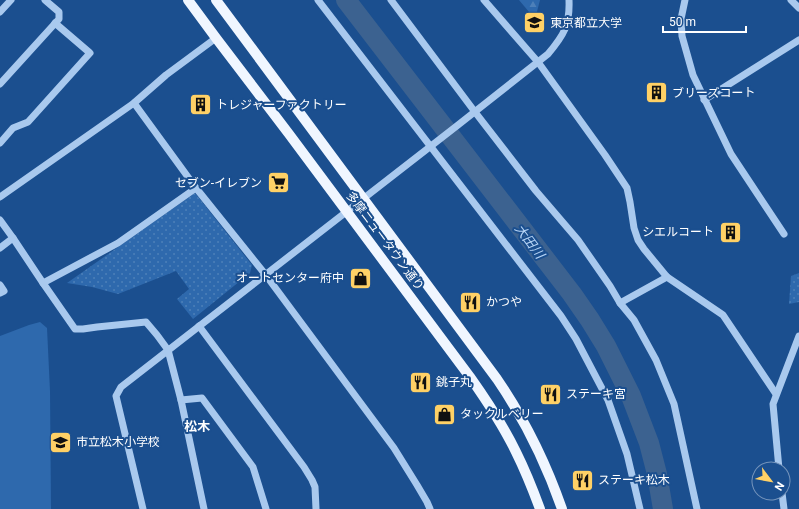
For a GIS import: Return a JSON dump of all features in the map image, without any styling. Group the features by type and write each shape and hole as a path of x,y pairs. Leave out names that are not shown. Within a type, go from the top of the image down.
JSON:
{"main road":[{"name":"多摩ニュータウン通り","path":"188,0 470,377 492,410 516,451 540,509"},
{"name":"多摩ニュータウン通り","path":"216,0 512,400 542,459 562,509"}],"street":[{"path":"0,12 11,0"},
{"path":"0,84 59,19 59,12 45,0"},
{"path":"318,0 561,316 576,339 608,400 627,454 640,509"},
{"path":"391,0 536,191 578,240 620,303 634,320 656,360 674,404 697,509"},
{"path":"484,0 538,62 627,188 634,228 638,240 667,277 723,315 776,394"},
{"path":"143,509 116,396 121,387 548,54 558,42 567,26 569,17 569,0"},
{"path":"685,0 681,19 682,36 693,75 731,154 784,234"},
{"path":"791,0 799,8"},
{"path":"0,143 13,128 28,122 90,53 55,23"},
{"path":"0,196 134,103 166,75 216,38"},
{"path":"704,100 799,40"},
{"path":"134,103 196,188 265,274 394,448 430,509"},
{"path":"42,283 118,243 196,188"},
{"path":"0,220 75,329 146,322 168,350 181,400 204,509"},
{"path":"0,248 13,238"},
{"path":"620,303 667,277"},
{"path":"0,285 4,291 0,293"},
{"path":"199,326 304,467 315,487 316,509"},
{"path":"778,461 773,404 799,336"},
{"path":"181,400 202,398 253,467 266,509"}],"green space":[{"path":"519,0 540,0 535,19"},
{"path":"195,193 252,265 250,273 193,319 177,299 189,289 176,271 118,294 92,287 67,283"},
{"path":"799,273 799,302 789,304 791,276"},
{"path":"40,322 47,328 50,391 51,509 0,509 0,336"}],"waterway":[{"name":"大田川","path":"346,0 572,294 590,320 606,346 631,396 649,443 657,474 663,509"}],"place":[{"name":"東京都立大学","path":"534,23"},
{"name":"ブリーズコート","path":"656,93"},
{"name":"トレジャーファクトリー","path":"201,105"},
{"name":"セブン-イレブン","path":"278,183"},
{"name":"シエルコート","path":"730,232"},
{"name":"オートセンター府中","path":"360,278"},
{"name":"かつや","path":"471,302"},
{"name":"銚子丸","path":"421,382"},
{"name":"ステーキ宮","path":"551,394"},
{"name":"タックルベリー","path":"444,414"},
{"name":"市立松木小学校","path":"61,442"},
{"name":"ステーキ松木","path":"583,480"}],"district":[{"name":"松木","path":"197,426"}]}
